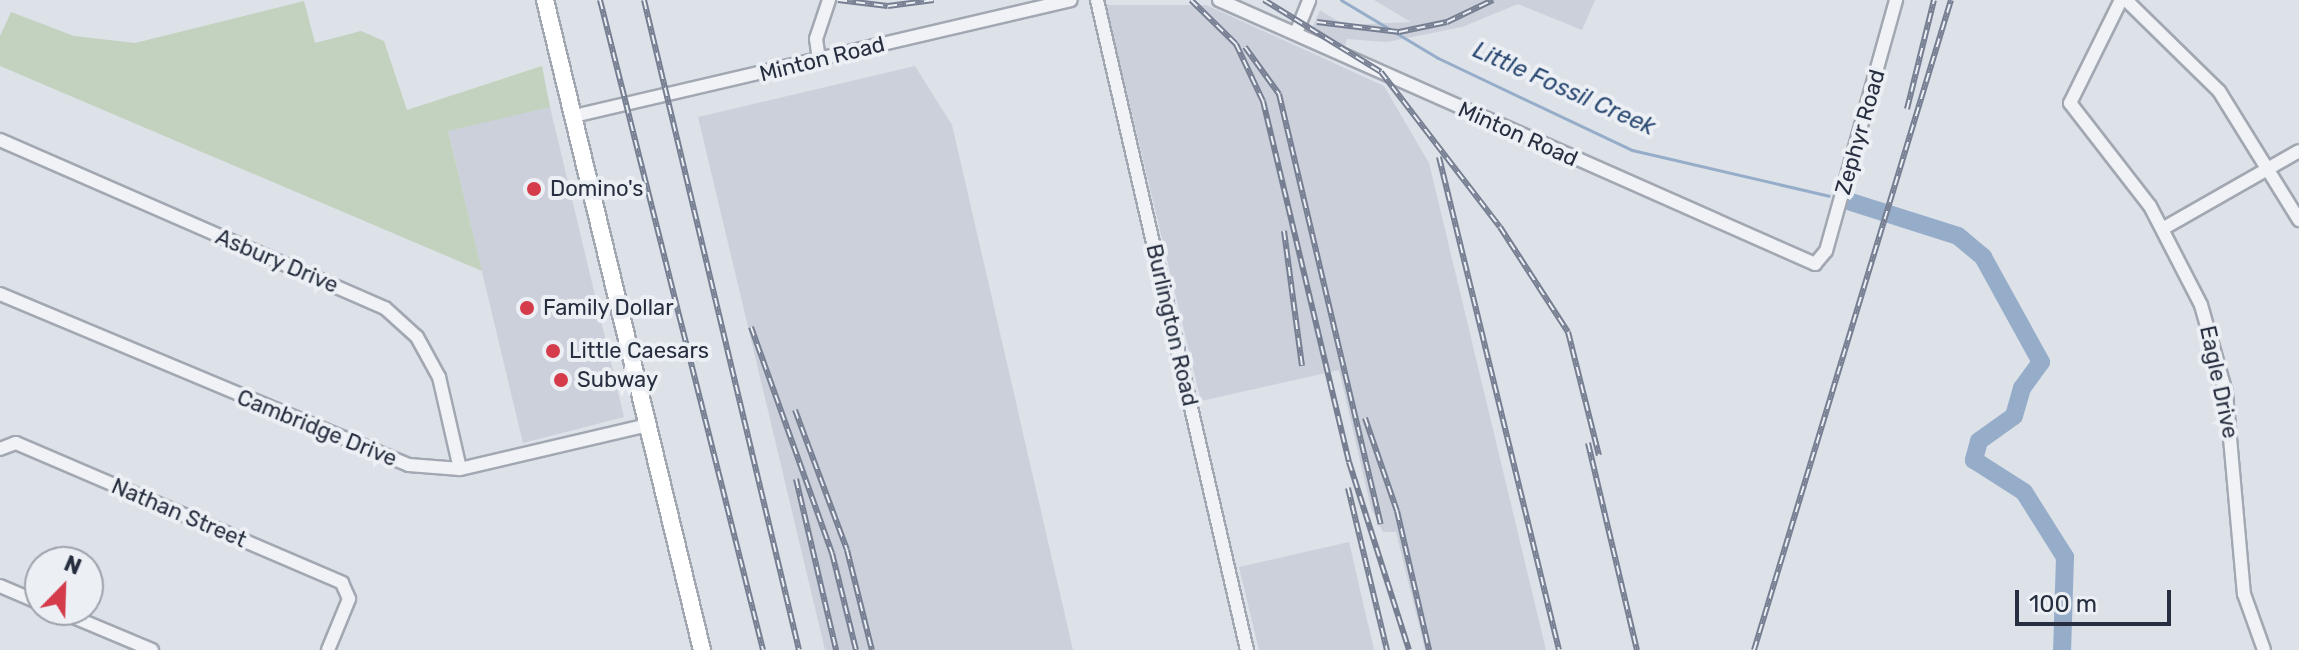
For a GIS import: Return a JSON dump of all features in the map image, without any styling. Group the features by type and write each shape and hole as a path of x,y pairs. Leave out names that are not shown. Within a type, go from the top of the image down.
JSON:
{"main road":[{"path":"545,0 702,650"}],"street":[{"path":"819,60 816,39 829,0"},
{"name":"Minton Road","path":"574,116 1071,0"},
{"name":"Burlington Road","path":"1097,0 1247,650"},
{"name":"Minton Road","path":"1219,0 1801,261 1818,262"},
{"path":"1296,33 1309,0"},
{"name":"Zephyr Road","path":"1818,262 1896,0"},
{"path":"2124,0 2199,67 2271,166 2299,220"},
{"name":"Eagle Drive","path":"2124,0 2070,103 2164,228 2220,361 2233,441 2240,572 2264,650"},
{"name":"Asbury Drive","path":"0,140 385,308 417,337 439,377 460,469"},
{"path":"2164,228 2299,151"},
{"name":"Cambridge Drive","path":"0,294 380,456 460,469 648,425"},
{"name":"Nathan Street","path":"3,447 350,591 328,650"},
{"path":"0,586 24,596"},
{"path":"95,626 152,650"}],"shaded area":[{"path":"1374,0 1595,0 1582,30 1518,4 1462,27 1387,42 1347,39 1344,49 1310,33 1320,10 1344,25 1411,22"},
{"path":"1106,5 1206,5 1384,86 1429,163 1546,650 1425,650 1396,532 1383,532 1371,508 1339,370 1201,401"},
{"path":"915,66 952,125 1073,650 825,650 698,117"},
{"path":"550,107 624,417 523,443 448,130"},
{"path":"1349,542 1374,650 1259,650 1239,567"}],"green space":[{"path":"304,1 315,43 361,31 384,41 407,110 542,66 550,107 448,131 482,271 0,66 0,36 11,12 74,36 135,43"}],"waterway":[{"name":"Little Fossil Creek","path":"1341,0 1438,58 1632,150 1829,196"},
{"name":"Little Fossil Creek","path":"1851,202 1958,236 1983,257 2041,362 2022,388 2014,416 1979,441 1974,460 2024,492 2065,557 2062,650"}],"railway":[{"path":"600,0 763,650"},
{"path":"644,0 799,650"},
{"path":"838,0 888,6 934,0"},
{"path":"1191,0 1236,44 1263,101 1349,462 1409,650"},
{"path":"1264,0 1381,72 1500,227 1568,332 1599,455"},
{"path":"1317,22 1399,32 1447,22 1493,0"},
{"path":"1907,109 1934,0"},
{"path":"1754,650 1951,0"},
{"path":"1245,47 1279,94 1381,524"},
{"path":"1439,157 1559,650"},
{"path":"1284,231 1302,366"},
{"path":"751,327 832,553 856,650"},
{"path":"795,410 847,550 872,650"},
{"path":"1365,418 1397,511 1429,650"},
{"path":"1588,443 1637,650"},
{"path":"796,479 836,650"},
{"path":"1348,488 1387,650"}],"place":[{"name":"Domino's","path":"534,189"},
{"name":"Family Dollar","path":"527,308"},
{"name":"Little Caesars","path":"553,351"},
{"name":"Subway","path":"561,380"}]}
